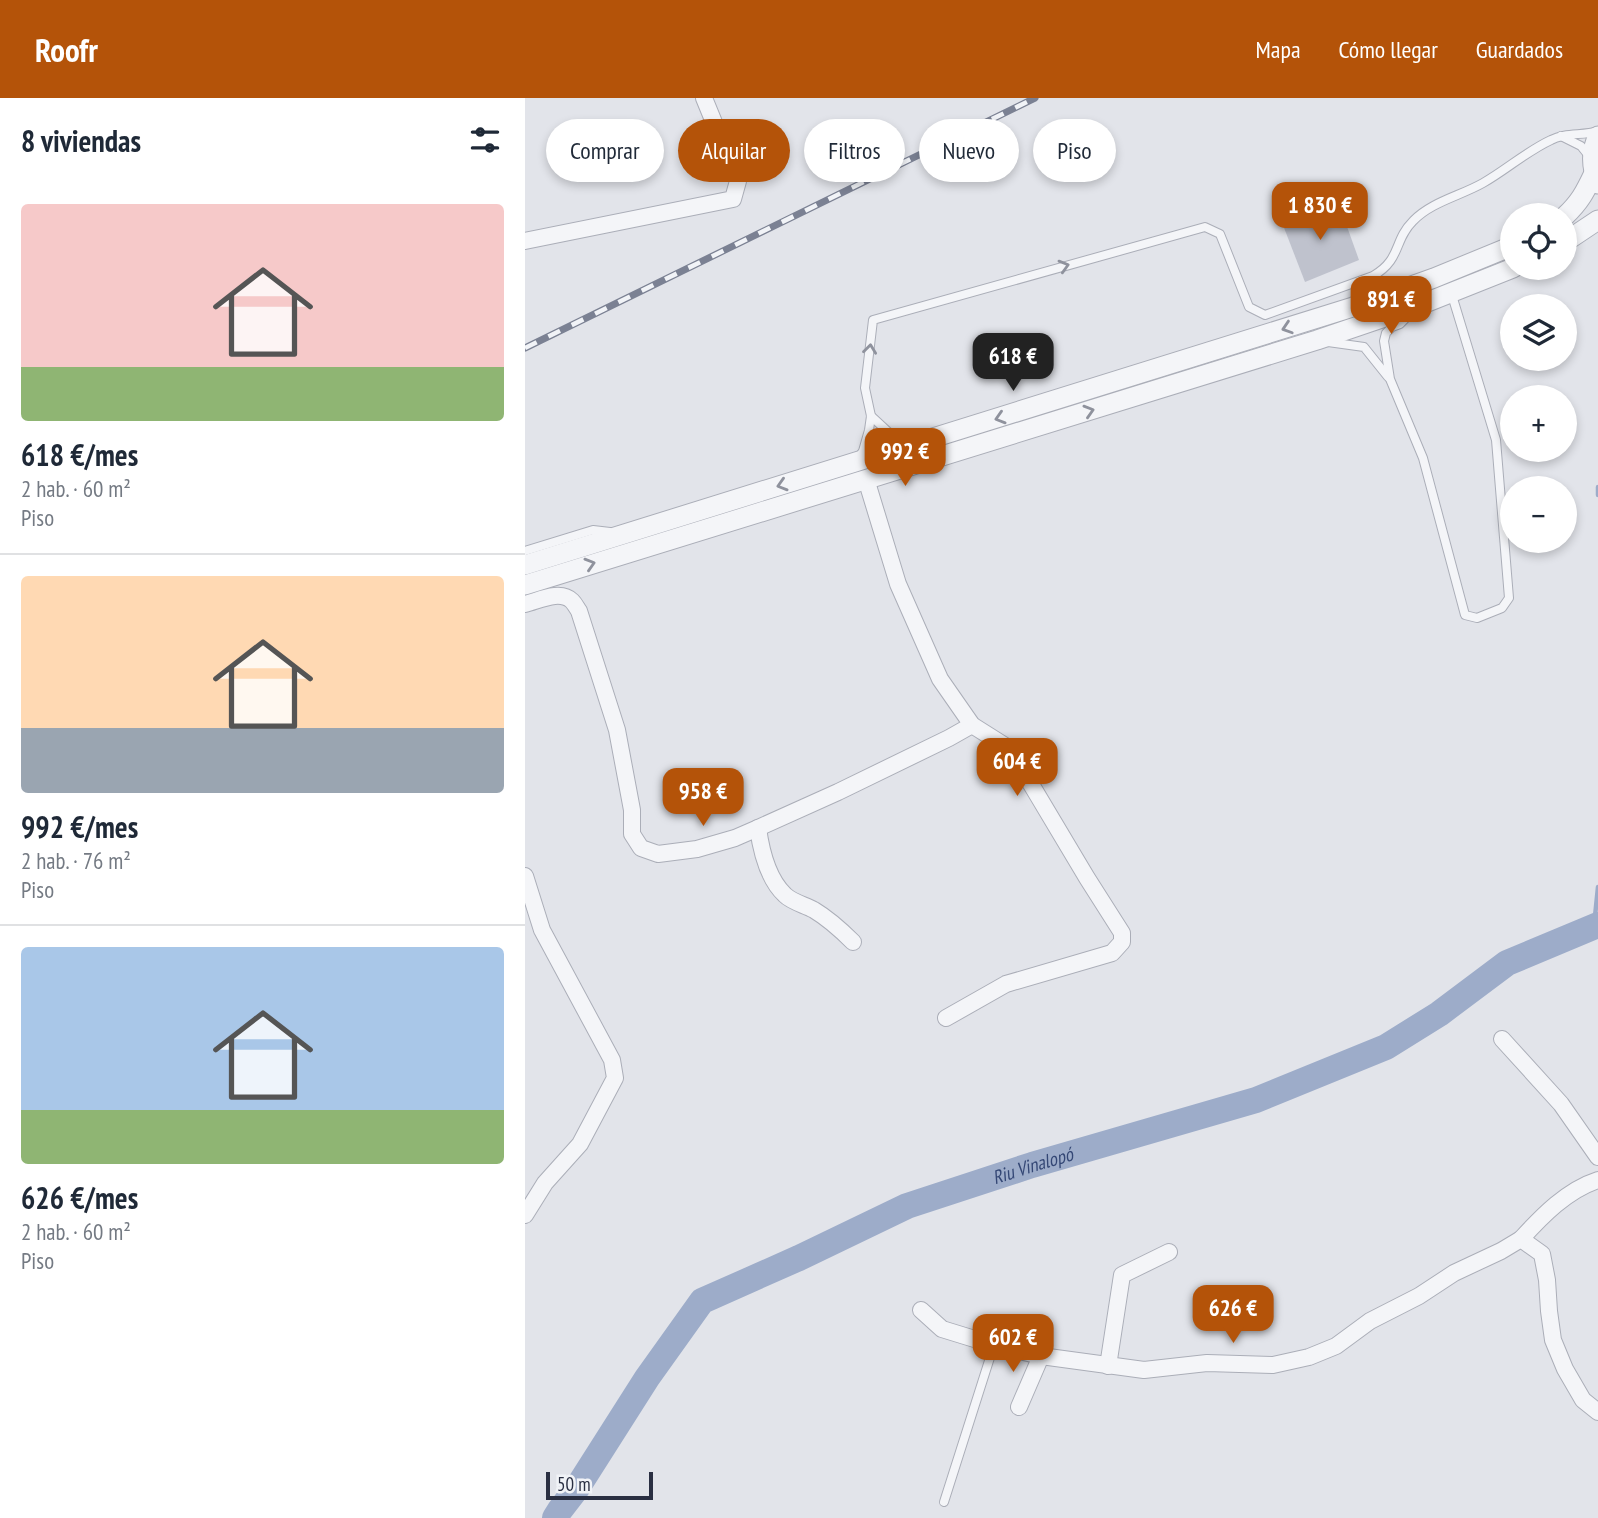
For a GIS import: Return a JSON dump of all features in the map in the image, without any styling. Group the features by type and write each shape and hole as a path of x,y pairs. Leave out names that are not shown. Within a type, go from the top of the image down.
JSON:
{"street":[{"path":"525,241 733,199 738,181 704,98"},
{"path":"1577,204 1594,173 1592,151 1598,133"},
{"path":"1577,234 1598,220"},
{"path":"525,585 861,471 909,446 1353,307 1500,251"},
{"path":"525,565 623,534 861,471 1317,340 1420,305 1500,273"},
{"path":"861,471 898,584 940,679 972,725 1010,749 1122,933 1122,942 1112,953 1006,984 946,1018"},
{"path":"525,604 564,596 572,600 579,611 617,730 632,810 632,834 641,848 658,854 697,849 735,838 838,792 972,725"},
{"path":"758,828 760,845 768,867 786,897 829,919 853,942"},
{"path":"525,876 542,930 612,1060 615,1078 580,1144 545,1183 525,1215"},
{"path":"1502,1039 1561,1104 1598,1157"},
{"path":"921,1310 942,1329 1041,1356 1145,1370 1207,1363 1273,1365 1309,1357 1336,1346 1370,1321 1521,1239 1560,1201 1586,1184 1598,1180"},
{"path":"1521,1239 1542,1254 1553,1340 1565,1369 1583,1400 1598,1412"},
{"path":"1108,1366 1122,1275 1169,1252"},
{"path":"1019,1407 1041,1356"}],"lane":[{"path":"861,471 871,416 865,388 873,320 1205,227 1220,234 1249,307 1265,315 1373,276 1391,263 1406,229 1423,212 1482,183 1550,140 1561,136 1598,133"},
{"path":"1561,136 1587,151 1594,173"},
{"path":"1420,305 1400,324 1386,332 1384,341 1390,379 1423,458 1465,615 1476,618 1502,608 1509,598 1496,440 1451,292"},
{"path":"1317,340 1364,347 1390,379"},
{"path":"871,416 898,441 909,446"},
{"path":"525,551 593,530 623,534"},
{"path":"944,1502 994,1345"}],"building":[{"path":"1340,207 1359,260 1305,282 1281,220"}],"waterway":[{"path":"1598,487 1598,495"},
{"path":"1594,926 1598,887"},
{"name":"Riu Vinalopó","path":"555,1518 647,1378 702,1301 907,1206 1032,1165 1256,1100 1386,1047 1439,1014 1507,963 1598,925"}],"railway":[{"path":"525,348 1035,98"}]}
